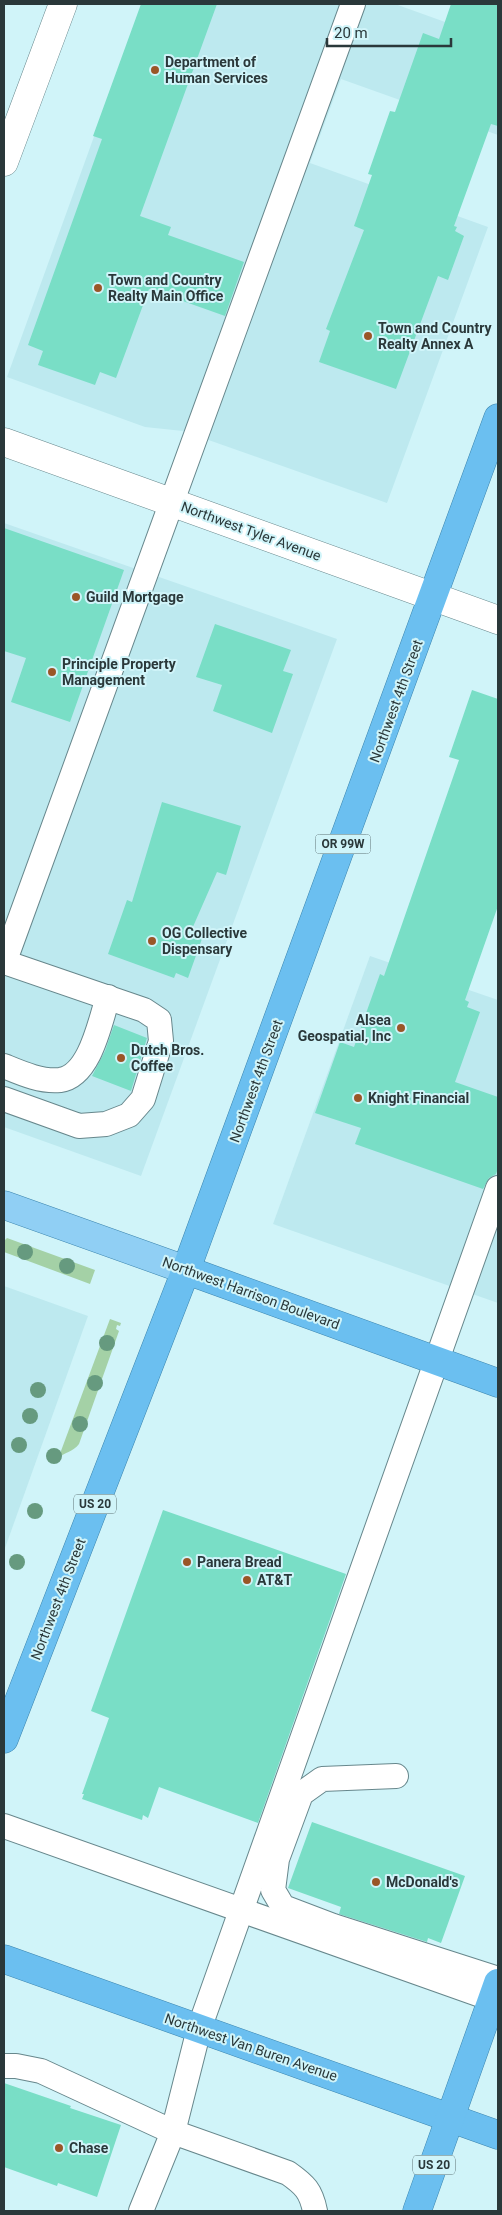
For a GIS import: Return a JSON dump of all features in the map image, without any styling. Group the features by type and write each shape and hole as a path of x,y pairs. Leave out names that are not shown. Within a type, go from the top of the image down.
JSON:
{"highway":[{"name":"Northwest 4th Street","path":"4,1739 186,1270 434,598 498,418"},
{"name":"Northwest Harrison Boulevard","path":"186,1270 498,1383"},
{"name":"Northwest Van Buren Avenue","path":"4,1959 498,2135"},
{"path":"450,2118 496,1987"},
{"name":"US 20","path":"417,2211 450,2118"}],"main road":[{"name":"Northwest Harrison Boulevard","path":"4,1205 186,1270"}],"street":[{"path":"4,162 63,4"},
{"name":"Northwest Tyler Avenue","path":"4,442 498,620"}],"lane":[{"path":"4,1099 79,1126 106,1124 129,1115 143,1099 160,1041 159,1020 144,1010 4,962 353,4"},
{"path":"4,1066 33,1077 60,1080 76,1073 92,1049 108,997"},
{"path":"141,2211 173,2132 199,2029 498,1188"},
{"path":"396,1776 322,1779 301,1794 277,1859 273,1890 283,1907 496,1987"},
{"path":"4,1826 242,1910 496,1987"},
{"path":"4,2066 41,2070 173,2132 288,2173 301,2182 312,2194 315,2211"}],"shaded area":[{"path":"142,4 395,4 498,41 498,135 341,79 310,163 488,227 387,503 183,431 145,427 7,377"},
{"path":"4,523 337,639 141,1176 4,1127"},
{"path":"370,956 498,1000 498,1303 273,1224"},
{"path":"4,1286 88,1316 4,1551"}],"green space":[{"path":"7,1238 95,1270 90,1284 4,1252 4,1241"},
{"path":"110,1319 121,1323 120,1326 117,1325 116,1329 119,1331 79,1444 58,1459"}],"building":[{"path":"141,4 217,4 140,216 171,227 168,235 244,262 225,316 149,289 116,378 100,372 95,385 38,365 43,351 28,345 102,139 93,136"},
{"path":"451,4 498,4 498,126 491,124 454,226 457,227 455,231 464,236 448,280 438,276 396,389 319,362 330,331 326,329 364,230 354,226 372,175 368,174 390,111 395,112 423,33 439,39"},
{"path":"4,528 124,570 70,722 11,702 26,658 4,651"},
{"path":"215,624 291,650 283,671 293,674 272,733 213,711 222,685 196,677"},
{"path":"472,690 498,699 498,906 465,1000 469,1002 467,1007 480,1012 455,1082 498,1097 498,1168 496,1174 489,1178 483,1189 355,1144 361,1128 315,1113 340,1042 354,1047 380,974 384,976 459,760 449,757"},
{"path":"162,802 241,826 226,875 217,872 192,929 204,933 188,978 176,973 174,978 108,954 127,900 132,902"},
{"path":"114,1025 147,1038 131,1091 92,1076 105,1051"},
{"path":"163,1510 346,1574 258,1823 159,1787 148,1818 143,1815 142,1820 82,1799 84,1794 82,1794 109,1718 91,1711"},
{"name":"McDonald's","path":"312,1822 465,1876 441,1943 428,1938 427,1942 339,1914 341,1907 288,1888"},
{"name":"Chase","path":"4,2083 121,2125 97,2197 58,2183 57,2186 4,2167"}],"place":[{"name":"Department of Human Services","path":"155,70"},
{"name":"Town and Country Realty Main Office","path":"98,288"},
{"name":"Town and Country Realty Annex A","path":"368,336"},
{"name":"Guild Mortgage","path":"76,597"},
{"name":"Principle Property Management","path":"52,672"},
{"name":"OG Collective Dispensary","path":"152,941"},
{"name":"Alsea Geospatial, Inc","path":"401,1028"},
{"name":"Dutch Bros. Coffee","path":"121,1058"},
{"name":"Knight Financial","path":"358,1098"},
{"name":"Panera Bread","path":"187,1562"},
{"name":"AT&T","path":"247,1580"},
{"name":"McDonald's","path":"376,1882"},
{"name":"Chase","path":"59,2148"}]}
